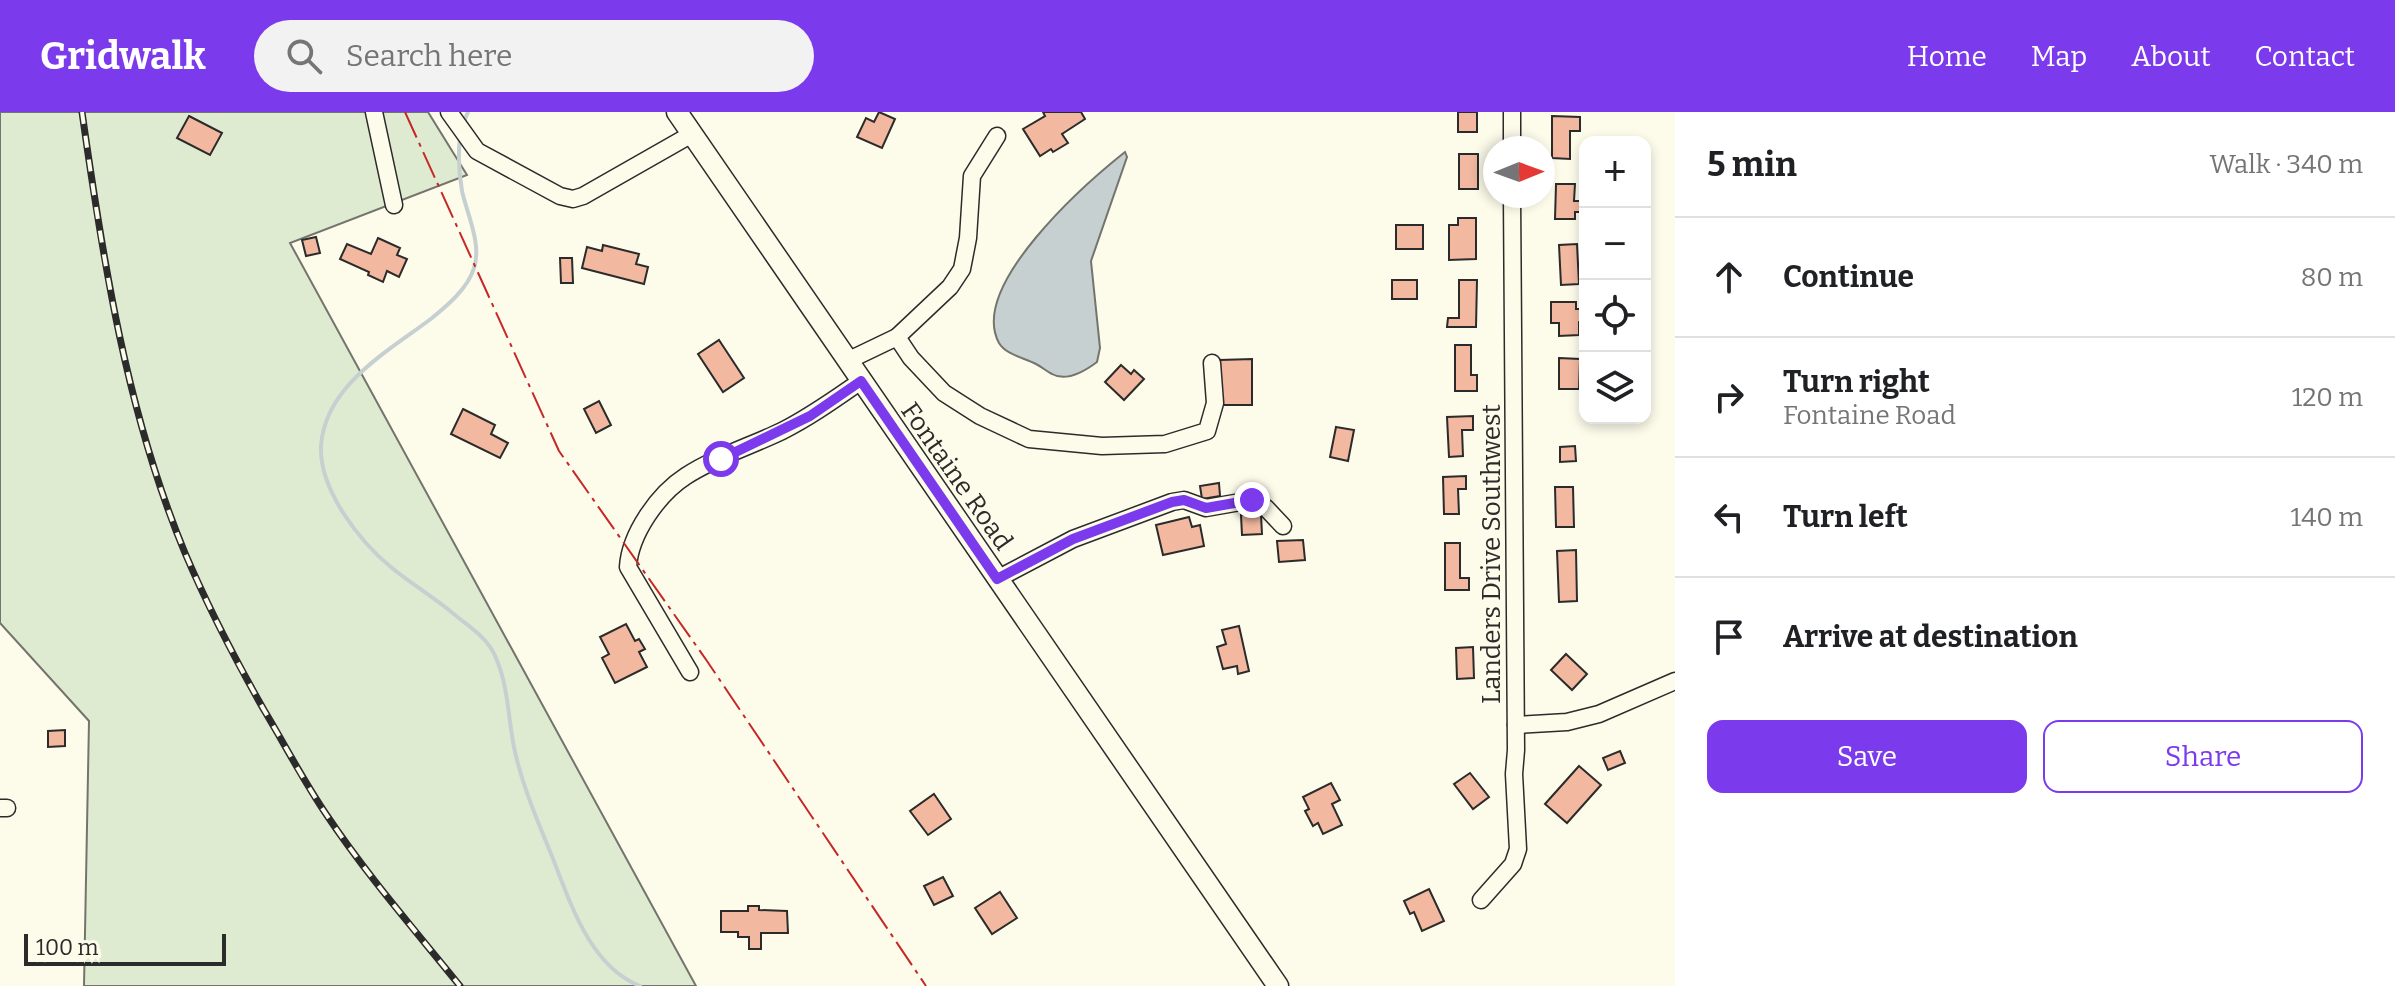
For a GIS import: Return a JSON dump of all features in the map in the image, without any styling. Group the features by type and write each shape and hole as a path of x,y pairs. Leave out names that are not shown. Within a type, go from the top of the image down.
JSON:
{"main road":[{"name":"Fontaine Road","path":"677,112 1278,986"}],"street":[{"path":"374,112 394,205"},
{"path":"449,112 477,151 560,196 573,199 692,134"},
{"path":"1512,112 1512,136"},
{"path":"847,361 897,337 950,287 962,269 968,238 972,176 997,136"},
{"name":"Landers Drive Southwest","path":"1481,900 1513,864 1518,849 1514,774 1512,208"},
{"path":"897,337 911,358 944,393 980,416 1029,439 1102,446 1165,444 1207,431 1215,403 1212,363"},
{"path":"690,672 628,567 628,555 642,524 666,494 686,476 810,416 861,381"},
{"path":"997,579 1073,539 1172,502 1184,500 1206,508 1252,500 1266,508 1283,526"},
{"path":"1516,725 1567,722 1599,714 1675,681"}],"green space":[{"path":"0,112 428,112 467,175 290,243 696,986 84,986 89,721 0,623"}],"shaded area":[{"path":"1125,152 1127,157 1091,261 1100,348 1097,362 1075,374 1057,376 1011,353 999,343 994,320 1000,293 1036,238 1084,187"}],"building":[{"path":"879,112 895,119 882,148 857,137 866,118 874,122"},
{"path":"1043,112 1081,112 1085,119 1062,134 1068,143 1040,156 1023,129 1045,116"},
{"path":"1458,112 1477,112 1477,132 1458,132"},
{"path":"189,116 222,133 210,155 177,138"},
{"path":"1552,116 1580,117 1580,131 1570,131 1570,159 1555,158 1555,136 1552,136"},
{"path":"1459,154 1478,154 1478,189 1459,189"},
{"path":"1556,184 1575,184 1574,201 1579,201 1579,212 1575,212 1575,219 1555,219"},
{"path":"1458,218 1476,218 1476,259 1449,260 1449,225 1458,225"},
{"path":"1396,225 1423,225 1423,249 1396,249"},
{"path":"316,237 320,253 306,256 302,240"},
{"path":"378,238 400,248 397,255 407,259 399,277 387,271 383,282 340,259 347,244 371,254"},
{"path":"1577,244 1579,284 1561,285 1559,245"},
{"path":"603,245 639,254 636,264 648,267 644,284 582,268 587,247 602,251"},
{"path":"560,258 572,258 573,283 561,283"},
{"path":"1392,280 1417,280 1417,299 1392,299"},
{"path":"1459,280 1477,280 1476,327 1447,327 1448,318 1459,318"},
{"path":"1551,302 1576,302 1579,335 1559,336 1559,323 1551,323"},
{"path":"719,340 744,378 723,392 698,354"},
{"path":"1455,345 1471,345 1471,375 1477,375 1477,391 1455,391"},
{"path":"1559,358 1579,359 1579,389 1559,389"},
{"path":"1252,359 1252,405 1221,405 1220,360"},
{"path":"1121,365 1131,374 1134,370 1144,379 1124,400 1105,382"},
{"path":"599,401 611,425 596,433 584,409"},
{"path":"463,409 495,425 491,434 508,443 500,458 451,434"},
{"path":"1473,416 1473,430 1462,430 1463,456 1449,457 1447,417"},
{"path":"1336,427 1354,430 1348,461 1330,457"},
{"path":"1575,446 1576,461 1560,462 1560,447"},
{"path":"1466,476 1466,489 1458,489 1459,514 1444,514 1443,477"},
{"path":"1219,483 1220,496 1202,499 1200,486"},
{"path":"1555,487 1573,487 1574,527 1556,527"},
{"path":"1241,515 1261,515 1262,534 1242,535"},
{"path":"1189,517 1192,527 1200,525 1204,546 1163,555 1156,525"},
{"path":"1303,540 1305,560 1279,562 1277,541"},
{"path":"1445,543 1460,543 1460,578 1469,578 1469,590 1445,590"},
{"path":"1576,550 1577,601 1559,602 1557,551"},
{"path":"626,624 635,641 639,639 645,649 639,652 647,667 615,683 602,658 609,654 600,637"},
{"path":"1239,626 1249,671 1238,674 1237,666 1223,669 1217,647 1226,644 1222,630"},
{"path":"1473,647 1474,678 1457,679 1456,648"},
{"path":"1566,654 1587,674 1572,690 1551,670"},
{"path":"65,730 65,746 48,747 48,731"},
{"path":"1620,751 1625,763 1608,770 1603,758"},
{"path":"1579,766 1601,785 1567,823 1545,804"},
{"path":"1470,773 1489,797 1473,809 1454,784"},
{"path":"1331,783 1340,800 1332,804 1342,825 1323,834 1318,823 1313,826 1305,811 1309,809 1303,797"},
{"path":"934,794 951,819 928,835 910,811"},
{"path":"943,877 953,896 934,905 924,886"},
{"path":"1429,889 1444,921 1422,931 1414,912 1410,914 1404,901"},
{"path":"1000,892 1017,918 992,934 975,908"},
{"path":"748,906 759,906 759,910 787,911 788,933 761,933 761,949 749,949 749,937 738,937 738,932 721,932 721,911 748,911"}],"waterway":[{"path":"463,124 468,112"},
{"path":"460,137 461,184 476,249 474,268 462,289 444,308 379,357 347,387 325,424 322,463 334,497 367,544 392,568 473,629 493,651 503,681 522,777 573,908 582,928 606,962 640,986"}],"railway":[{"path":"82,112 99,224 132,392 147,446 185,553 243,672 318,801 374,880 460,986"}],"power":[{"path":"405,112 559,451 707,661 926,986"}],"route":[{"path":"721,459 810,416 861,381 997,579 1107,524 1172,502 1184,500 1206,508 1252,500"}]}
